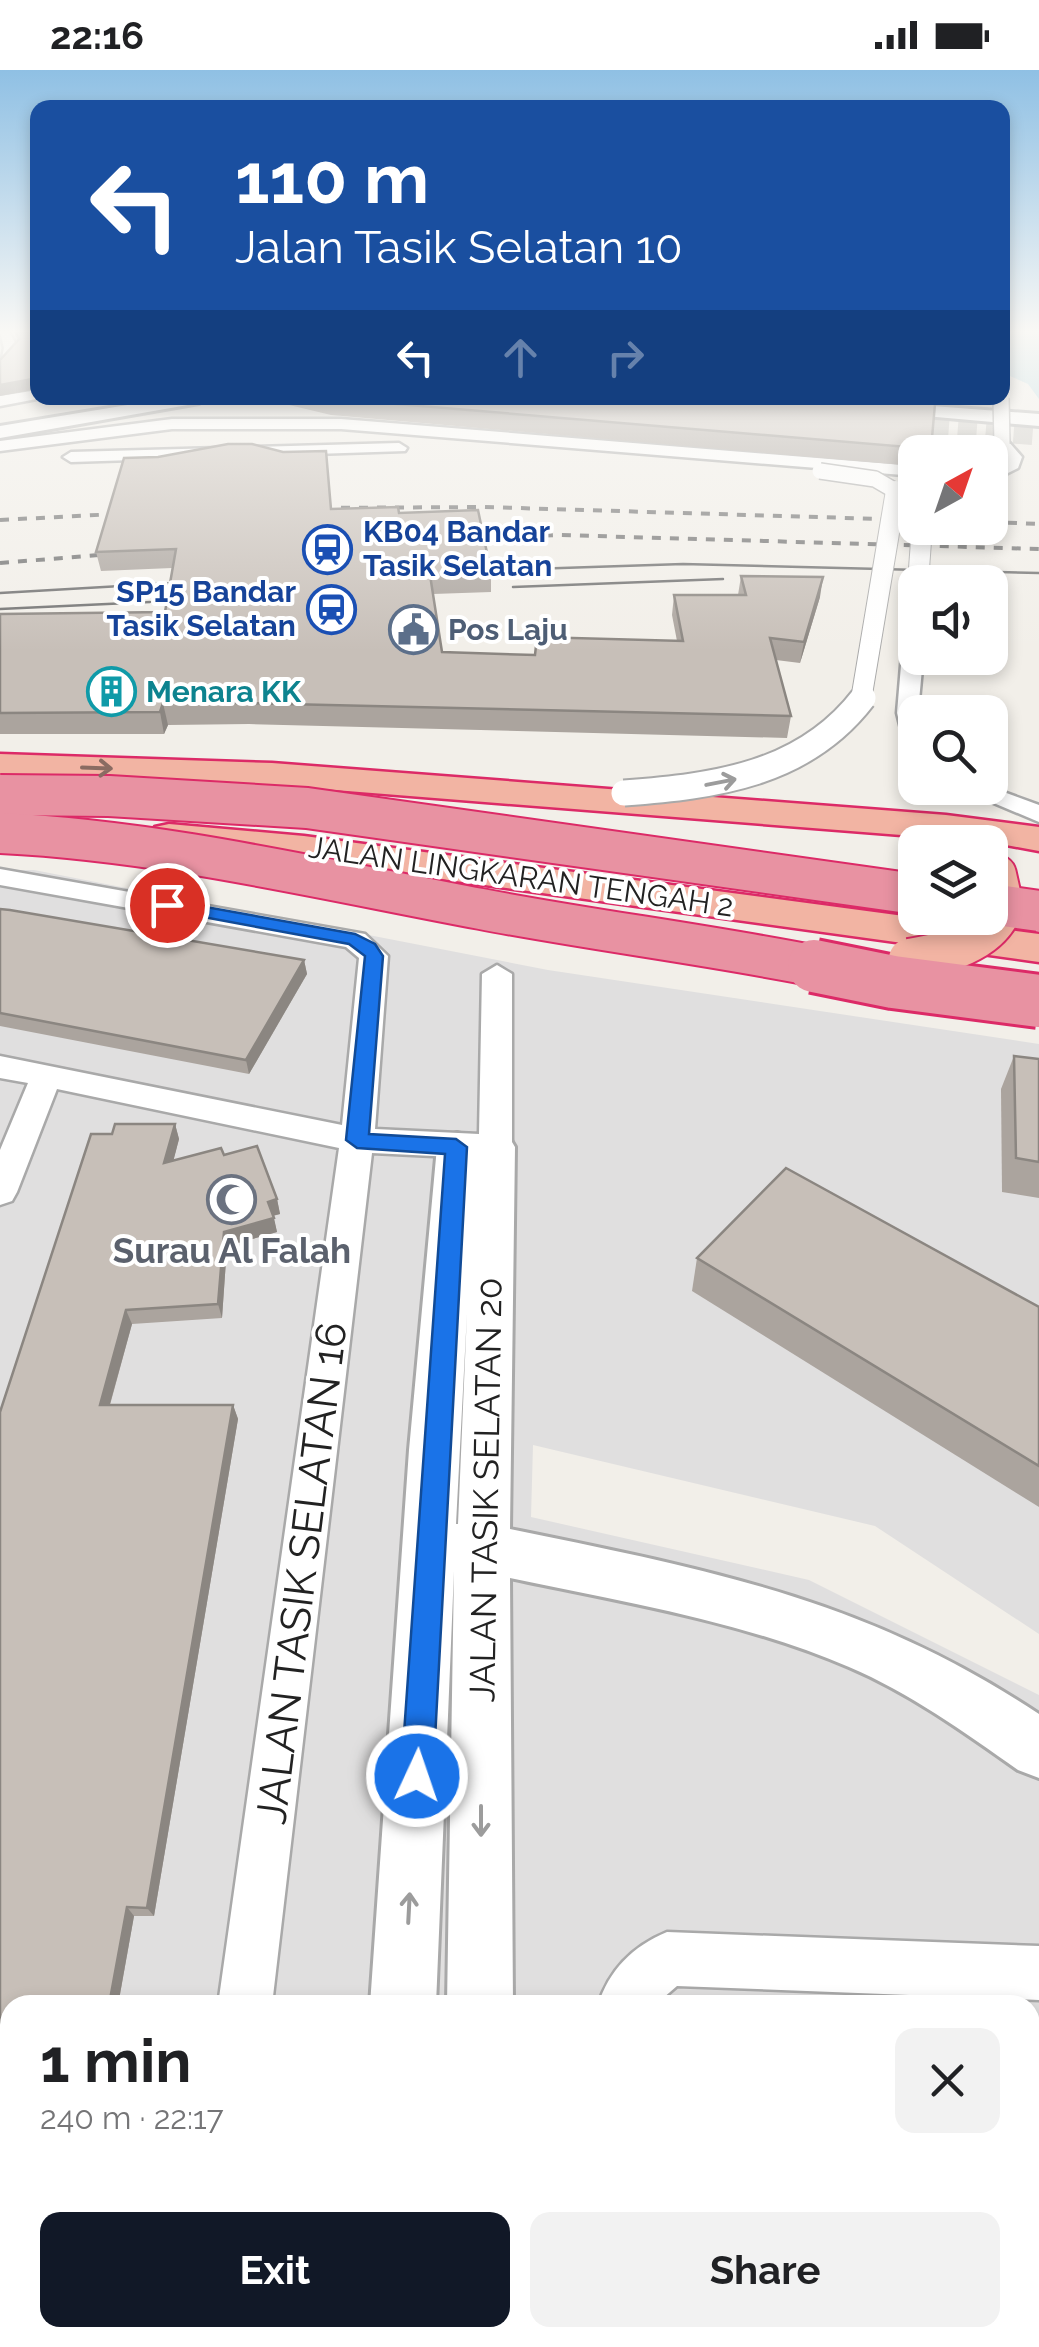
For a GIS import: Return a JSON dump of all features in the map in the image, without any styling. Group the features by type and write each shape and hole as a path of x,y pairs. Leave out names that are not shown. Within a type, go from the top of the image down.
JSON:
{"highway":[{"path":"0,765 272,774 886,823 1039,840"},
{"path":"0,794 307,808 898,892"},
{"name":"JALAN LINGKARAN TENGAH 2","path":"0,794 162,797 338,811 898,883"},
{"path":"886,823 898,827"},
{"path":"0,831 64,836 262,864 484,910 702,943 893,982 1039,1001"},
{"name":"JALAN LINGKARAN TENGAH 2","path":"0,831 131,832 304,848 1039,948"},
{"path":"0,847 124,854 472,896 1039,978"},
{"path":"1008,897 1039,901"},
{"path":"1008,907 1039,911"},
{"path":"909,959 942,955 978,935"}],"street":[{"path":"0,446 61,438"},
{"path":"272,774 624,793 682,789 762,772 792,760 850,720 865,695 899,492 875,479 820,471 478,438"},
{"path":"0,460 475,446 898,470"},
{"path":"1008,802 1039,814"},
{"name":"JALAN TASIK SELATAN 16","path":"0,877 355,940 374,956 357,1140 247,1995"},
{"name":"JALAN TASIK SELATAN 20","path":"479,1995 456,1548 434,1450 497,974"},
{"path":"0,1067 357,1140 476,1147"},
{"path":"0,1192 47,1074"},
{"name":"JALAN TASIK SELATAN 20","path":"405,1995 456,1548 484,1454 476,1147"},
{"path":"434,1450 484,1454"},
{"path":"456,1548 734,1601 851,1640 974,1704 1039,1749"},
{"path":"628,1995 666,1959 1039,1973"}],"shaded area":[{"path":"0,870 34,870 548,970 1039,1044 1039,1634 875,1526 533,1445 531,1517 809,1580 1039,1695 1039,1995 0,1995"}],"building":[{"path":"803,438 898,438 898,446"},
{"path":"228,444 252,444 283,452 326,451 331,509 398,507 399,513 478,510 491,572 430,575 442,652 535,655 537,637 683,641 674,595 746,595 741,576 823,577 804,642 770,638 791,716 246,703 163,703 160,712 0,713 0,614 165,612 176,549 96,552 124,458 158,457"},
{"path":"0,909 304,960 246,1060 0,1013"},
{"path":"1014,1056 1039,1059 1039,1162 1016,1158"},
{"path":"115,1124 175,1124 164,1163 221,1148 224,1155 257,1146 277,1199 268,1202 274,1218 224,1232 218,1304 126,1310 100,1405 233,1405 147,1908 127,1907 111,1995 0,1995 0,1412 91,1134 112,1134"},
{"path":"786,1168 1039,1307 1039,1466 697,1258"}],"tram line":[{"path":"497,570 683,564 1039,573"},
{"path":"513,587 723,579"},
{"path":"0,593 173,583"},
{"path":"0,609 150,602"}],"railway":[{"path":"305,508 484,507 898,519"},
{"path":"0,520 135,513"},
{"path":"1008,523 1039,524"},
{"path":"454,539 560,535 1039,549"},
{"path":"0,563 125,553"}],"place":[{"name":"KB04 Bandar Tasik Selatan","path":"328,549"},
{"name":"SP15 Bandar Tasik Selatan","path":"331,609"},
{"name":"Pos Laju","path":"413,630"},
{"name":"Menara KK","path":"111,692"},
{"name":"Surau Al Falah","path":"232,1199"}],"route":[{"path":"167,905 355,940 368,948 374,956 357,1140 456,1147 434,1450 417,1776"}]}
